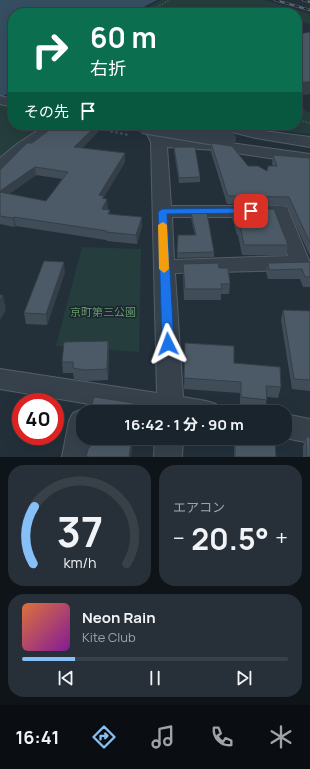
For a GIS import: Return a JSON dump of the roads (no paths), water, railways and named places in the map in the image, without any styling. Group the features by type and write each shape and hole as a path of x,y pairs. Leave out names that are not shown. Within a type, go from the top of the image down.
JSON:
{"street":[{"path":"0,166 22,147 48,130"},
{"path":"173,130 268,146 310,150"},
{"path":"240,130 256,134 310,142"},
{"path":"171,405 158,133 195,142 276,156 310,159"},
{"path":"162,212 281,211 305,263 164,267"},
{"path":"0,379 86,402 122,405"},
{"path":"292,427 310,431"},
{"path":"76,457 78,445"},
{"path":"168,457 169,445"}],"water":[{"path":"0,0 157,0 142,8 8,8 8,93 0,99"}],"railway":[{"path":"275,0 310,10"},
{"path":"303,0 310,2"}],"park label":[{"name":"京町第三公園","path":"103,311"}]}
